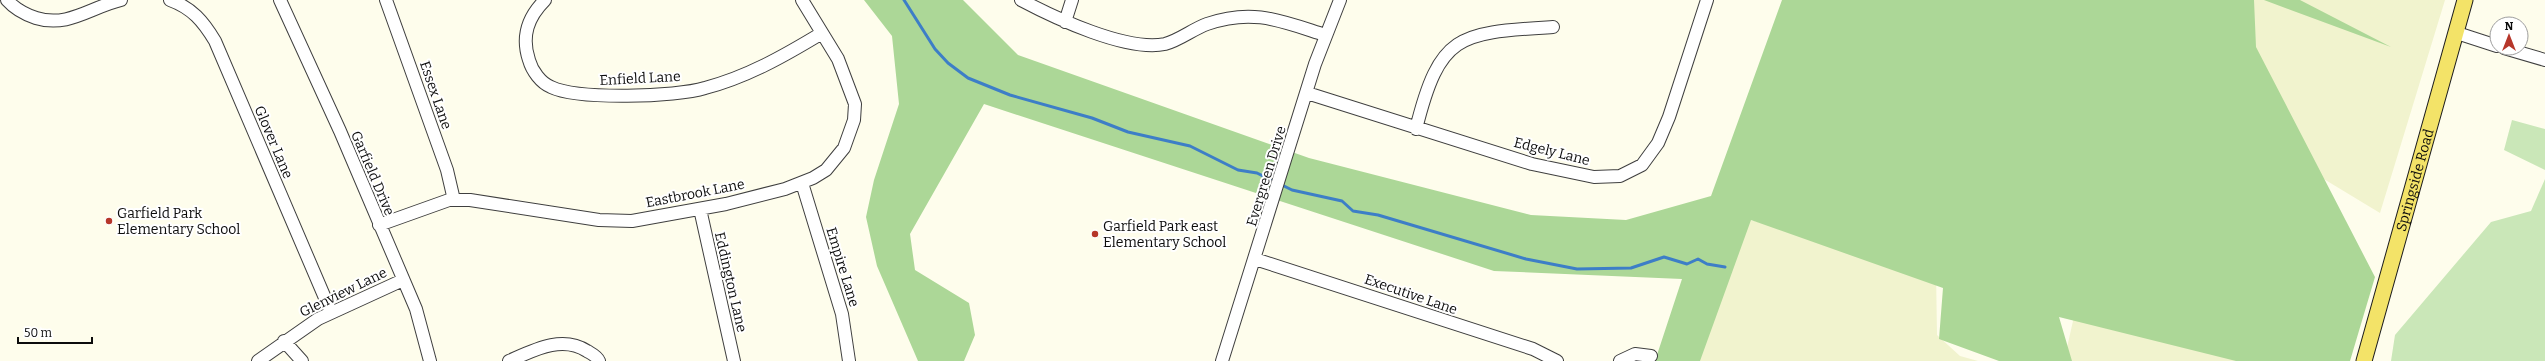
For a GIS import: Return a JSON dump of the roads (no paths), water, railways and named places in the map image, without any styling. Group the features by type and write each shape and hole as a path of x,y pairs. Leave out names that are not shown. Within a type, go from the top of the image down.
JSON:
{"main road":[{"name":"Springside Road","path":"2364,361 2465,0"}],"street":[{"path":"7,0 18,10 28,15 51,21 76,18 121,0"},
{"name":"Glover Lane","path":"170,0 191,10 200,18 215,41 331,312"},
{"name":"Garfield Drive","path":"280,0 403,280 423,329 430,361"},
{"name":"Essex Lane","path":"386,0 447,170 454,200"},
{"name":"Enfield Lane","path":"545,0 531,18 526,29 526,51 529,62 542,80 551,87 574,95 651,94 703,89 757,70 822,33"},
{"name":"Eastbrook Lane","path":"379,225 410,212 454,200 470,200 616,222 700,209 802,183 826,170 836,160 851,135 855,104 838,60 802,0"},
{"path":"1021,0 1065,22 1109,38 1140,44 1165,44 1206,24 1249,15 1277,19 1325,35"},
{"path":"1065,22 1072,0"},
{"name":"Evergreen Drive","path":"1222,361 1325,35 1340,0"},
{"name":"Edgely Lane","path":"1307,93 1416,129 1532,164 1579,175 1620,176 1633,171 1649,156 1664,130 1707,0"},
{"path":"1416,129 1425,90 1438,63 1455,45 1479,35 1553,27"},
{"path":"2457,33 2489,43"},
{"path":"2529,55 2545,60"},
{"name":"Empire Lane","path":"802,183 842,314 849,361"},
{"name":"Eddington Lane","path":"700,209 734,361"},
{"name":"Executive Lane","path":"1255,259 1533,350 1557,361"},
{"name":"Glenview Lane","path":"258,361 284,341 331,312 403,280"},
{"path":"284,341 302,361"},
{"path":"509,361 540,347 561,343 580,347 599,361"},
{"path":"1620,361 1635,354 1651,356"}],"waterway":[{"path":"904,0 935,49 948,63 968,78 1010,95 1092,118 1128,132 1190,146 1238,170 1257,173 1275,182"},
{"path":"1280,184 1292,190 1342,201 1353,211 1378,215 1526,259 1577,269 1631,268 1664,257 1687,264 1698,259 1707,264 1725,267"}],"place":[{"name":"Garfield Park Elementary School","path":"109,221"},
{"name":"Garfield Park east Elementary School","path":"1095,234"}]}
